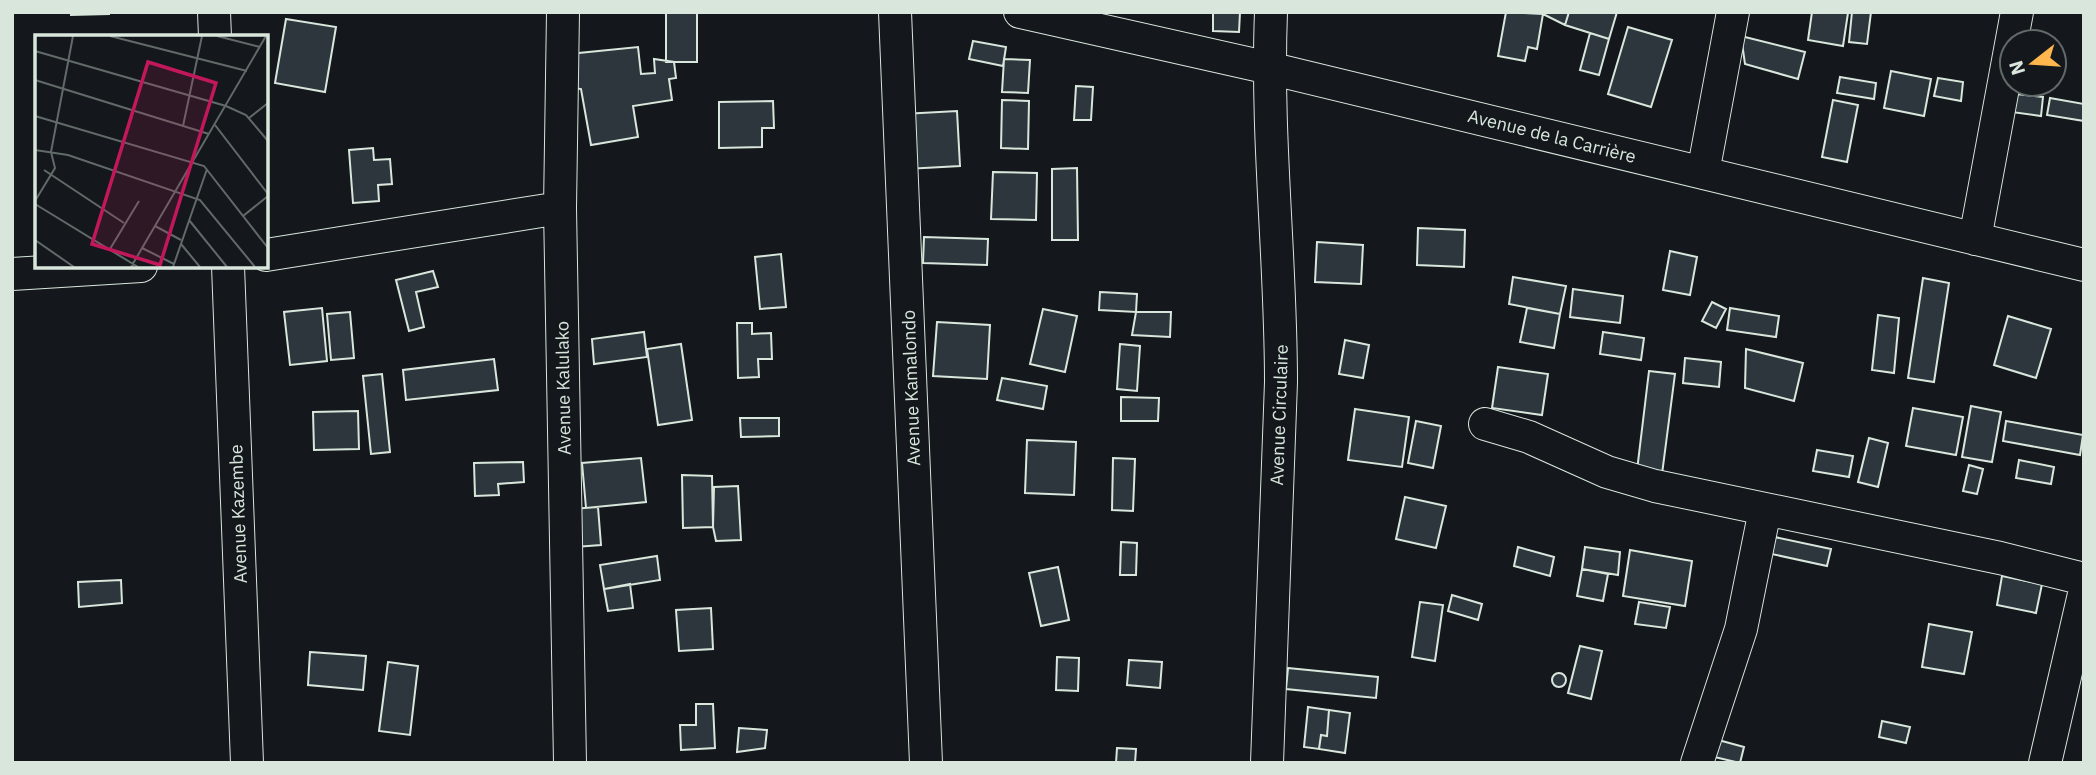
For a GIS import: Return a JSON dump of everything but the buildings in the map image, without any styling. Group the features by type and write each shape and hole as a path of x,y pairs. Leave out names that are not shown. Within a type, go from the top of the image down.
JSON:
{"street":[{"path":"214,12 215,35"},
{"name":"Avenue Kalulako","path":"564,12 560,208 569,763"},
{"name":"Avenue Kamalondo","path":"895,12 926,763"},
{"name":"Avenue de la Carrière","path":"1020,12 1269,68 2084,265"},
{"name":"Avenue Circulaire","path":"1267,763 1281,382 1281,331 1270,121 1271,12"},
{"path":"1703,173 1733,12"},
{"path":"1975,239 2017,12"},
{"path":"268,255 560,208"},
{"path":"12,274 109,268"},
{"name":"Avenue Kazembe","path":"228,268 247,763"},
{"path":"1485,424 1529,437 1607,472 1655,486 2000,558 2084,579"},
{"path":"1697,763 1741,629 1765,510"},
{"path":"2045,763 2084,594"}]}
